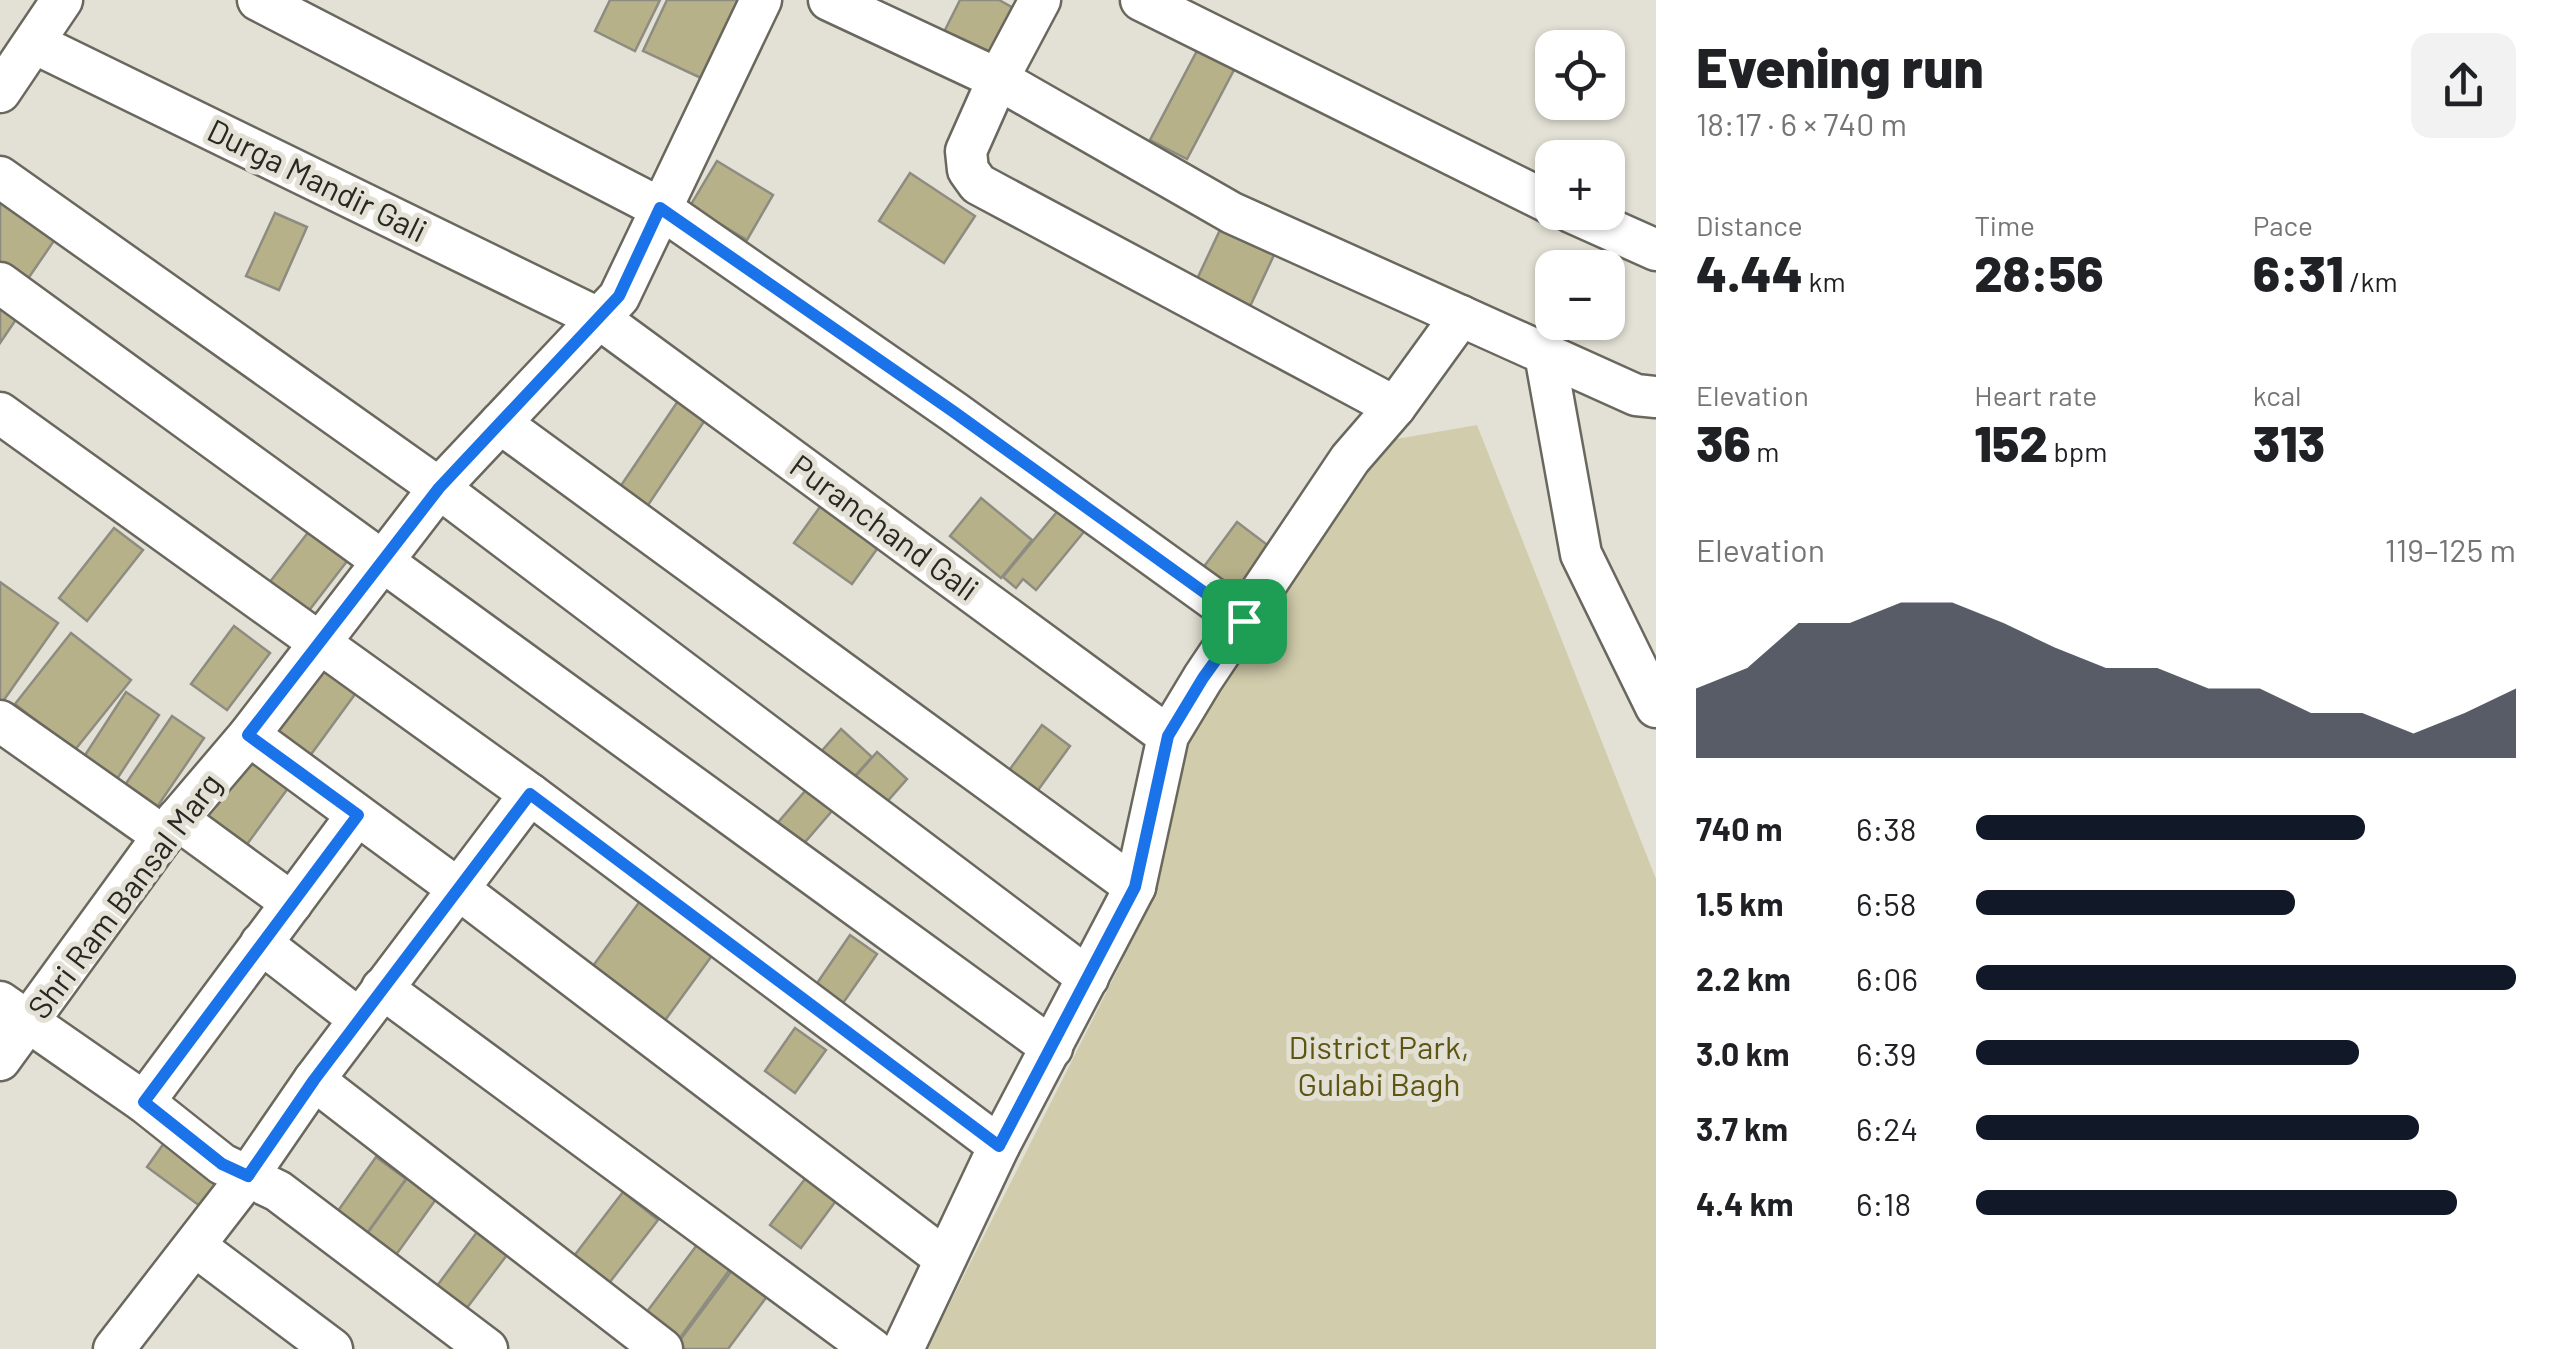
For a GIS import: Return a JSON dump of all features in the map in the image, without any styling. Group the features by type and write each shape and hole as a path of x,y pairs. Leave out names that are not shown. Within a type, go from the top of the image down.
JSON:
{"street":[{"path":"0,92 62,0"},
{"path":"258,0 660,208 954,412 1244,621"},
{"name":"Shri Ram Bansal Marg","path":"0,1060 15,1012 248,735 439,488 619,296 761,0"},
{"path":"828,0 998,79 1232,214 1636,395 1656,398"},
{"path":"1040,0 966,151 968,170 978,184 1395,407"},
{"path":"1140,0 1535,196"},
{"name":"Durga Mandir Gali","path":"34,43 600,319"},
{"path":"0,177 439,488 1088,978"},
{"path":"1611,230 1656,250"},
{"path":"0,282 1052,1048"},
{"path":"903,1349 999,1146 1135,887 1168,736 1350,460 1395,407 1460,316"},
{"name":"Puranchand Gali","path":"600,319 1168,736"},
{"path":"1546,354 1581,554 1656,706"},
{"path":"0,413 530,794 999,1146"},
{"path":"500,423 1135,887"},
{"path":"0,720 292,903"},
{"path":"248,735 457,888 944,1258"},
{"path":"132,1342 195,1246 314,1080 530,794"},
{"path":"144,1102 358,815"},
{"path":"261,943 371,1004 872,1349"},
{"path":"15,1012 144,1102 222,1164 278,1191 487,1349"},
{"path":"314,1080 662,1349"},
{"path":"195,1246 332,1349"}],"green space":[{"name":"District Park, Gulabi Bagh","path":"1477,425 1656,879 1656,1349 927,1349 1123,959 1172,764 1385,441"}],"building":[{"path":"610,0 660,0 635,51 595,31"},
{"path":"667,0 738,0 701,78 643,51"},
{"path":"960,0 999,0 1019,11 994,62 942,36"},
{"path":"1198,49 1235,68 1187,159 1150,140"},
{"path":"717,161 773,195 747,240 690,206"},
{"path":"910,173 975,216 944,263 879,221"},
{"path":"0,187 62,229 23,286 0,270"},
{"path":"275,213 307,227 279,290 246,276"},
{"path":"1227,215 1281,240 1245,317 1191,292"},
{"path":"0,302 19,315 0,343"},
{"path":"680,398 707,417 640,517 612,499"},
{"path":"830,493 887,535 852,584 794,543"},
{"path":"981,498 1032,540 1001,578 950,536"},
{"path":"1066,501 1092,522 1036,590 1023,579 1016,588 1003,577"},
{"path":"1237,522 1282,556 1241,610 1197,576"},
{"path":"313,526 351,556 304,617 266,587"},
{"path":"114,528 143,550 87,621 59,598"},
{"path":"0,582 58,623 1,704 0,703"},
{"path":"234,626 270,653 227,710 191,684"},
{"path":"71,633 131,680 74,751 15,704"},
{"path":"323,658 361,686 304,764 267,736"},
{"path":"126,692 159,715 111,788 78,766"},
{"path":"172,716 204,738 157,807 125,785"},
{"path":"1042,725 1070,746 1033,797 1005,776"},
{"path":"841,729 872,757 844,788 813,761"},
{"path":"255,752 294,780 237,858 198,829"},
{"path":"877,752 907,779 878,812 848,785"},
{"path":"818,776 843,798 800,848 775,826"},
{"path":"643,897 716,950 658,1030 585,977"},
{"path":"850,935 877,954 834,1016 807,998"},
{"path":"795,1028 826,1050 795,1093 765,1071"},
{"path":"169,1136 223,1174 200,1206 147,1167"},
{"path":"376,1157 406,1179 357,1247 328,1225"},
{"path":"410,1174 439,1195 388,1266 359,1245"},
{"path":"808,1175 838,1198 801,1248 770,1225"},
{"path":"623,1192 658,1220 599,1296 564,1269"},
{"path":"483,1224 513,1247 460,1317 431,1294"},
{"path":"700,1241 733,1265 674,1346 640,1321"},
{"path":"733,1269 768,1295 728,1349 675,1347"}],"route":[{"path":"660,208 954,412 1244,621 1168,736 1135,887 999,1146 530,794 314,1080 248,1176 222,1164 144,1102 358,815 248,735 439,488 619,296 660,208"}]}
